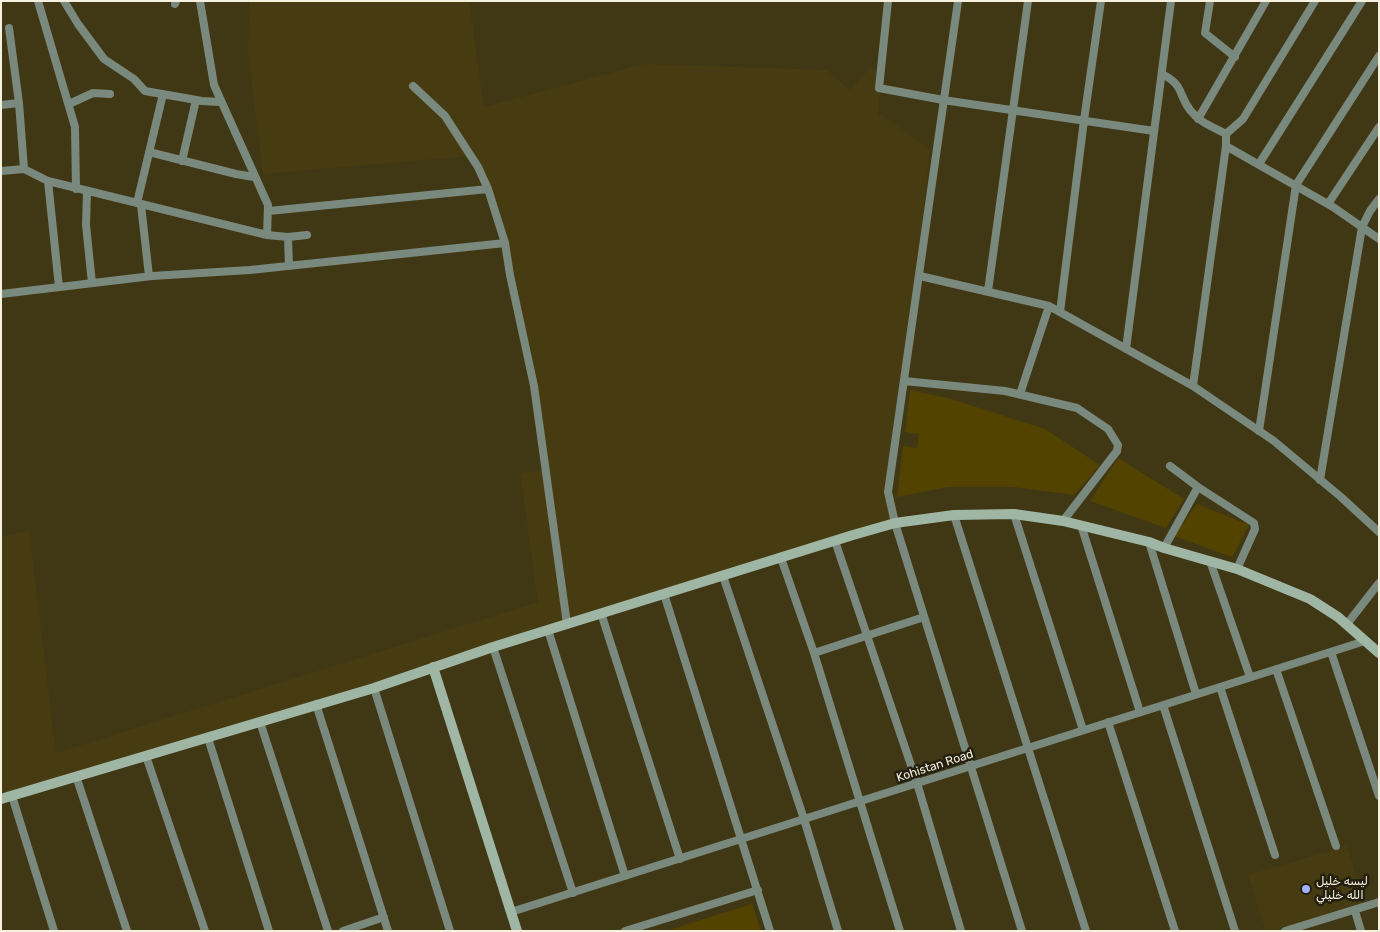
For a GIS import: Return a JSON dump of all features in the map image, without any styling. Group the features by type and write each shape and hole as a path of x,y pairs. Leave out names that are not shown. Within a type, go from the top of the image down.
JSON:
{"main road":[{"path":"1,800 374,688 493,647 834,541 895,523 954,515 1014,514 1063,521 1149,542 1237,569 1310,599 1347,624 1379,654"},
{"path":"433,667 517,931"}],"street":[{"path":"38,1 75,127 76,189"},
{"path":"64,1 78,24 104,58 134,79 145,91 196,100 220,102"},
{"path":"200,1 214,85 254,178 268,205 267,236"},
{"path":"888,1 879,88 943,100 1154,130"},
{"path":"958,1 888,492 895,523 1022,931"},
{"path":"988,291 1028,1"},
{"path":"1060,312 1101,1"},
{"path":"1126,349 1171,1"},
{"path":"1210,1 1205,32 1234,57"},
{"path":"1198,119 1266,1"},
{"path":"1193,386 1226,146 1226,134 1243,119 1313,4 1303,1"},
{"path":"1259,164 1362,1"},
{"path":"8,28 19,103 24,169"},
{"path":"1259,431 1296,185 1379,56"},
{"path":"1162,74 1179,86 1190,109 1198,119 1226,134"},
{"path":"413,86 445,116 478,166 488,188 505,243 534,386 567,624"},
{"path":"69,104 93,93 110,94"},
{"path":"149,276 139,204 148,152 163,94"},
{"path":"182,160 196,100"},
{"path":"1,105 19,103"},
{"path":"1328,204 1379,127"},
{"path":"1226,146 1328,204 1379,239"},
{"path":"148,152 254,178"},
{"path":"1,171 24,169 48,181 76,189 267,236 288,237 307,235"},
{"path":"48,181 59,287"},
{"path":"269,211 488,188"},
{"path":"87,191 86,225 92,283"},
{"path":"1320,480 1362,227 1379,199"},
{"path":"288,237 289,266"},
{"path":"1,294 149,276 289,266 505,243"},
{"path":"920,276 1049,306 1193,386 1274,441 1379,532"},
{"path":"1020,394 1049,306"},
{"path":"904,381 1020,394 1077,408 1108,429 1118,445 1118,452 1063,521"},
{"path":"1170,466 1198,487 1254,523 1255,529 1237,569"},
{"path":"1164,548 1198,487"},
{"path":"1014,514 1083,730"},
{"path":"954,515 1086,931"},
{"path":"1081,525 1140,712"},
{"path":"834,541 917,783 962,931"},
{"path":"1149,542 1196,694"},
{"path":"781,558 814,653 900,931"},
{"path":"1210,561 1250,677"},
{"path":"722,576 804,819 838,931"},
{"path":"1347,624 1379,583"},
{"path":"664,594 770,931"},
{"path":"601,613 680,858"},
{"path":"814,653 924,617"},
{"path":"548,630 625,876"},
{"name":"Kohistan Road","path":"511,912 1365,640"},
{"path":"493,647 573,893"},
{"path":"1332,652 1379,796"},
{"path":"1276,669 1336,846"},
{"path":"1220,687 1275,855"},
{"path":"374,688 450,931"},
{"path":"316,704 388,931"},
{"path":"1163,705 1235,931"},
{"path":"260,722 328,931"},
{"path":"1108,722 1175,931"},
{"path":"208,738 269,931"},
{"path":"146,756 205,931"},
{"path":"76,776 127,931"},
{"path":"12,796 54,931"},
{"path":"625,931 758,890"},
{"path":"1285,931 1297,929 1379,902"},
{"path":"1355,911 1361,931"},
{"path":"343,931 384,917"}],"shaded area":[{"path":"249,1 469,1 484,107 644,64 826,70 850,90 871,67 875,69 880,94 878,113 930,150 915,282 884,493 895,523 1,799 1,536 29,531 56,753 538,602 520,473 545,470 510,275 488,189 470,156 263,174 248,51"},
{"path":"910,390 948,398 1045,429 1100,465 1074,495 1013,487 948,487 897,497 903,446 917,448 919,434 905,432"},
{"path":"1118,458 1184,499 1166,528 1090,501"},
{"path":"1197,504 1249,525 1232,557 1174,536"},
{"name":"ليسه خليل الله خليلي","path":"1347,846 1364,903 1272,931 1266,931 1248,875"},
{"path":"752,904 761,931 666,931"}],"place":[{"name":"ليسه خليل الله خليلي","path":"1306,889"}]}
